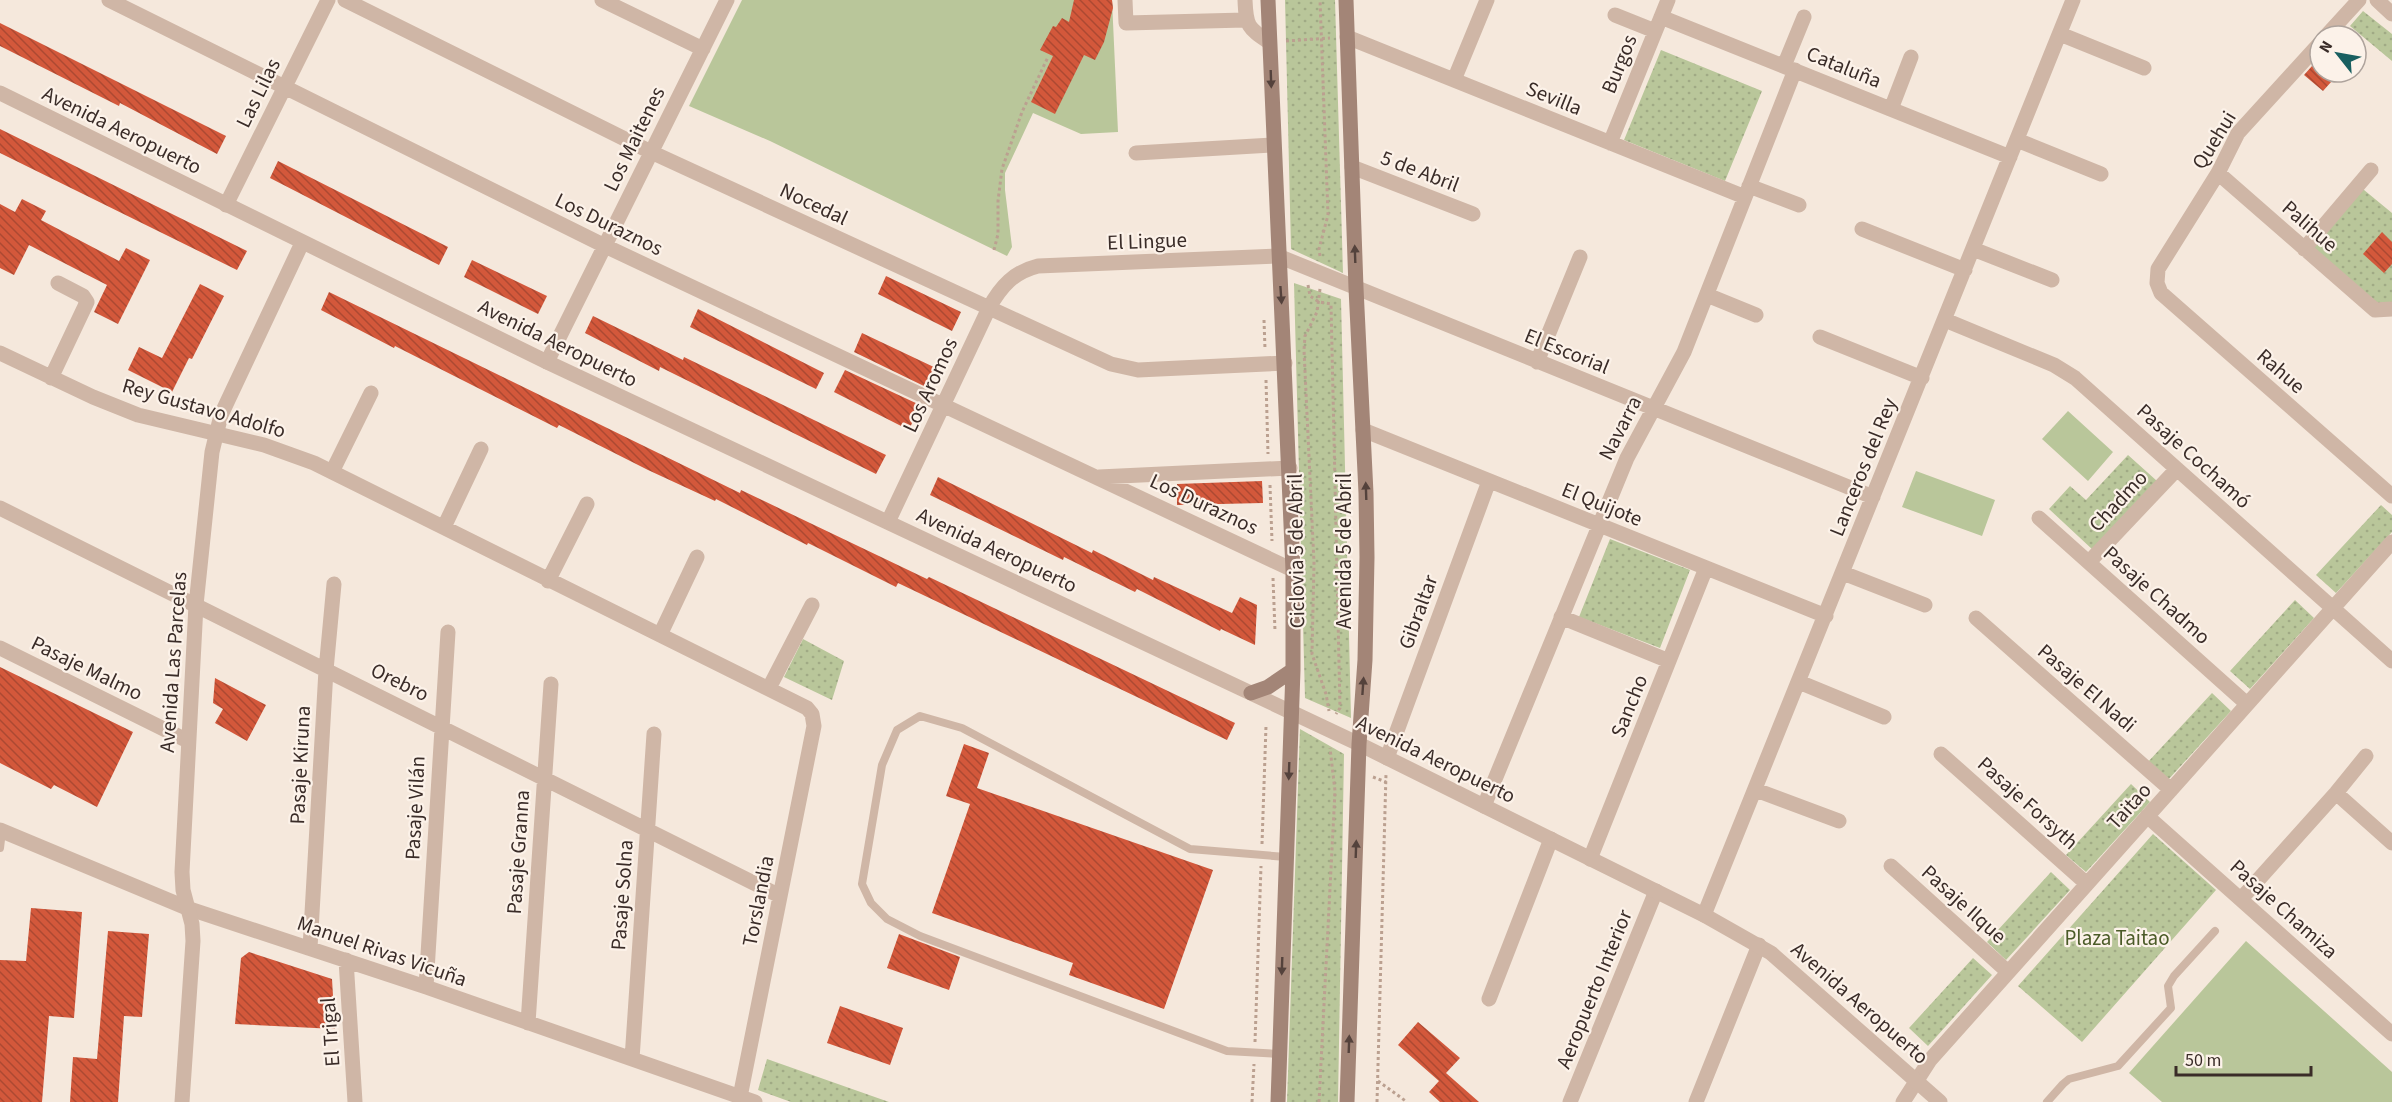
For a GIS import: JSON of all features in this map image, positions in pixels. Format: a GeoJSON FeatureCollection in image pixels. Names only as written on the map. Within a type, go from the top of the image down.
{"type":"FeatureCollection","features":[{"type":"Feature","properties":{"kind":"main road"},"geometry":{"type":"LineString","coordinates":[[1268,0],[1293,570],[1292,712],[1278,1102]]}},
{"type":"Feature","properties":{"kind":"main road","name":"Avenida 5 de Abril"},"geometry":{"type":"LineString","coordinates":[[1346,0],[1366,493],[1367,609],[1359,744],[1347,1102]]}},
{"type":"Feature","properties":{"kind":"main road"},"geometry":{"type":"LineString","coordinates":[[1251,693],[1268,687],[1293,670]]}},
{"type":"Feature","properties":{"kind":"street","name":"Los Duraznos"},"geometry":{"type":"LineString","coordinates":[[109,0],[605,246],[1293,570]]}},
{"type":"Feature","properties":{"kind":"street","name":"Las Lilas"},"geometry":{"type":"LineString","coordinates":[[226,205],[328,0]]}},
{"type":"Feature","properties":{"kind":"street","name":"Nocedal"},"geometry":{"type":"LineString","coordinates":[[345,0],[651,152],[1124,368],[1138,370],[1285,363]]}},
{"type":"Feature","properties":{"kind":"street"},"geometry":{"type":"LineString","coordinates":[[602,0],[703,49]]}},
{"type":"Feature","properties":{"kind":"street","name":"Los Maitenes"},"geometry":{"type":"LineString","coordinates":[[547,362],[727,0]]}},
{"type":"Feature","properties":{"kind":"street"},"geometry":{"type":"LineString","coordinates":[[1125,0],[1126,23],[1245,20]]}},
{"type":"Feature","properties":{"kind":"street"},"geometry":{"type":"LineString","coordinates":[[1245,0],[1245,20],[1250,28],[1269,42]]}},
{"type":"Feature","properties":{"kind":"street"},"geometry":{"type":"LineString","coordinates":[[1454,80],[1487,0]]}},
{"type":"Feature","properties":{"kind":"street","name":"Burgos"},"geometry":{"type":"LineString","coordinates":[[1610,143],[1668,0]]}},
{"type":"Feature","properties":{"kind":"street","name":"Lanceros del Rey"},"geometry":{"type":"LineString","coordinates":[[1704,915],[2073,0]]}},
{"type":"Feature","properties":{"kind":"street"},"geometry":{"type":"LineString","coordinates":[[2337,24],[2359,0]]}},
{"type":"Feature","properties":{"kind":"street"},"geometry":{"type":"LineString","coordinates":[[2377,0],[2392,14]]}},
{"type":"Feature","properties":{"kind":"street","name":"Cataluña"},"geometry":{"type":"LineString","coordinates":[[1615,15],[1658,24],[1789,68],[2010,157]]}},
{"type":"Feature","properties":{"kind":"street","name":"Navarra"},"geometry":{"type":"LineString","coordinates":[[1484,806],[1631,448],[1680,363],[1747,192],[1804,17]]}},
{"type":"Feature","properties":{"kind":"street"},"geometry":{"type":"LineString","coordinates":[[2060,34],[2144,68]]}},
{"type":"Feature","properties":{"kind":"street","name":"Sevilla"},"geometry":{"type":"LineString","coordinates":[[1347,37],[1610,143],[1747,192],[1799,205]]}},
{"type":"Feature","properties":{"kind":"street","name":"Quehui"},"geometry":{"type":"LineString","coordinates":[[2158,269],[2218,173],[2238,133],[2308,56]]}},
{"type":"Feature","properties":{"kind":"street"},"geometry":{"type":"LineString","coordinates":[[1891,109],[1911,57]]}},
{"type":"Feature","properties":{"kind":"street","name":"Avenida Aeropuerto"},"geometry":{"type":"LineString","coordinates":[[0,93],[547,362],[1359,744],[1704,915],[1759,945],[1782,963],[1940,1102]]}},
{"type":"Feature","properties":{"kind":"street"},"geometry":{"type":"LineString","coordinates":[[2017,140],[2101,174]]}},
{"type":"Feature","properties":{"kind":"street"},"geometry":{"type":"LineString","coordinates":[[1136,153],[1273,146]]}},
{"type":"Feature","properties":{"kind":"street","name":"5 de Abril"},"geometry":{"type":"LineString","coordinates":[[1352,167],[1473,214]]}},
{"type":"Feature","properties":{"kind":"street"},"geometry":{"type":"LineString","coordinates":[[2304,249],[2371,170]]}},
{"type":"Feature","properties":{"kind":"street","name":"Palihue"},"geometry":{"type":"LineString","coordinates":[[2218,173],[2375,310],[2392,309]]}},
{"type":"Feature","properties":{"kind":"street"},"geometry":{"type":"LineString","coordinates":[[1862,229],[1965,270]]}},
{"type":"Feature","properties":{"kind":"street","name":"Avenida Las Parcelas"},"geometry":{"type":"LineString","coordinates":[[182,1102],[193,941],[182,872],[188,741],[196,605],[215,433],[302,243]]}},
{"type":"Feature","properties":{"kind":"street"},"geometry":{"type":"LineString","coordinates":[[1973,249],[2052,280]]}},
{"type":"Feature","properties":{"kind":"street","name":"El Escorial"},"geometry":{"type":"LineString","coordinates":[[1278,256],[1874,497]]}},
{"type":"Feature","properties":{"kind":"street","name":"El Lingue"},"geometry":{"type":"LineString","coordinates":[[1018,273],[1038,266],[1278,256]]}},
{"type":"Feature","properties":{"kind":"street"},"geometry":{"type":"LineString","coordinates":[[1537,362],[1580,257]]}},
{"type":"Feature","properties":{"kind":"street","name":"Rahue"},"geometry":{"type":"LineString","coordinates":[[2158,269],[2157,283],[2161,292],[2392,496]]}},
{"type":"Feature","properties":{"kind":"street","name":"Los Aromos"},"geometry":{"type":"LineString","coordinates":[[888,522],[989,308],[1002,288],[1018,273]]}},
{"type":"Feature","properties":{"kind":"street"},"geometry":{"type":"LineString","coordinates":[[51,378],[87,302],[83,296],[58,283]]}},
{"type":"Feature","properties":{"kind":"street"},"geometry":{"type":"LineString","coordinates":[[1707,295],[1756,315]]}},
{"type":"Feature","properties":{"kind":"street","name":"Pasaje Cochamó"},"geometry":{"type":"LineString","coordinates":[[1945,320],[2067,372],[2392,661]]}},
{"type":"Feature","properties":{"kind":"street","name":"Lanceros del Rey"},"geometry":{"type":"LineString","coordinates":[[1820,337],[1922,378]]}},
{"type":"Feature","properties":{"kind":"street","name":"Rey Gustavo Adolfo"},"geometry":{"type":"LineString","coordinates":[[0,353],[51,378],[138,415],[264,446],[332,472],[548,581],[801,704],[812,714]]}},
{"type":"Feature","properties":{"kind":"street"},"geometry":{"type":"LineString","coordinates":[[332,472],[371,393]]}},
{"type":"Feature","properties":{"kind":"street","name":"El Quijote"},"geometry":{"type":"LineString","coordinates":[[1363,430],[1826,616]]}},
{"type":"Feature","properties":{"kind":"street"},"geometry":{"type":"LineString","coordinates":[[444,527],[481,449]]}},
{"type":"Feature","properties":{"kind":"street","name":"Los Duraznos"},"geometry":{"type":"LineString","coordinates":[[1096,477],[1290,468]]}},
{"type":"Feature","properties":{"kind":"street","name":"Chadmo"},"geometry":{"type":"LineString","coordinates":[[2089,562],[2177,469]]}},
{"type":"Feature","properties":{"kind":"street","name":"Gibraltar"},"geometry":{"type":"LineString","coordinates":[[1387,758],[1489,481]]}},
{"type":"Feature","properties":{"kind":"street"},"geometry":{"type":"LineString","coordinates":[[548,581],[587,504]]}},
{"type":"Feature","properties":{"kind":"street","name":"Orebro"},"geometry":{"type":"LineString","coordinates":[[0,508],[780,896]]}},
{"type":"Feature","properties":{"kind":"street","name":"Pasaje Chadmo"},"geometry":{"type":"LineString","coordinates":[[2039,518],[2247,704]]}},
{"type":"Feature","properties":{"kind":"street","name":"Taitao"},"geometry":{"type":"LineString","coordinates":[[1903,1102],[1930,1060],[2392,542]]}},
{"type":"Feature","properties":{"kind":"street"},"geometry":{"type":"LineString","coordinates":[[660,635],[698,557]]}},
{"type":"Feature","properties":{"kind":"street","name":"Sancho"},"geometry":{"type":"LineString","coordinates":[[1590,859],[1706,568]]}},
{"type":"Feature","properties":{"kind":"street"},"geometry":{"type":"LineString","coordinates":[[1843,573],[1925,605]]}},
{"type":"Feature","properties":{"kind":"street","name":"Pasaje Kiruna"},"geometry":{"type":"LineString","coordinates":[[310,948],[326,669],[334,584]]}},
{"type":"Feature","properties":{"kind":"street"},"geometry":{"type":"LineString","coordinates":[[769,688],[812,605]]}},
{"type":"Feature","properties":{"kind":"street"},"geometry":{"type":"LineString","coordinates":[[1561,617],[1669,661]]}},
{"type":"Feature","properties":{"kind":"street","name":"Pasaje El Nadi"},"geometry":{"type":"LineString","coordinates":[[1976,618],[2171,790]]}},
{"type":"Feature","properties":{"kind":"street","name":"Pasaje Vilán"},"geometry":{"type":"LineString","coordinates":[[426,987],[448,632]]}},
{"type":"Feature","properties":{"kind":"street","name":"Pasaje Malmo"},"geometry":{"type":"LineString","coordinates":[[0,648],[188,741]]}},
{"type":"Feature","properties":{"kind":"street"},"geometry":{"type":"LineString","coordinates":[[1799,681],[1884,717]]}},
{"type":"Feature","properties":{"kind":"street","name":"Pasaje Granna"},"geometry":{"type":"LineString","coordinates":[[528,1023],[550,684]]}},
{"type":"Feature","properties":{"kind":"street","name":"Torslandia"},"geometry":{"type":"LineString","coordinates":[[740,1097],[814,726],[812,714]]}},
{"type":"Feature","properties":{"kind":"street","name":"Pasaje Solna"},"geometry":{"type":"LineString","coordinates":[[632,1059],[654,734]]}},
{"type":"Feature","properties":{"kind":"street","name":"Pasaje Forsyth"},"geometry":{"type":"LineString","coordinates":[[1941,753],[2087,884]]}},
{"type":"Feature","properties":{"kind":"street"},"geometry":{"type":"LineString","coordinates":[[2241,899],[2336,794],[2366,756]]}},
{"type":"Feature","properties":{"kind":"street"},"geometry":{"type":"LineString","coordinates":[[1756,790],[1839,821]]}},
{"type":"Feature","properties":{"kind":"street"},"geometry":{"type":"LineString","coordinates":[[2336,794],[2392,843]]}},
{"type":"Feature","properties":{"kind":"street","name":"Pasaje Chamiza"},"geometry":{"type":"LineString","coordinates":[[2147,816],[2392,1034]]}},
{"type":"Feature","properties":{"kind":"street","name":"Manuel Rivas Vicuña"},"geometry":{"type":"LineString","coordinates":[[1,830],[187,908],[426,987],[755,1102]]}},
{"type":"Feature","properties":{"kind":"street"},"geometry":{"type":"LineString","coordinates":[[1489,999],[1551,839]]}},
{"type":"Feature","properties":{"kind":"street","name":"Pasaje Ilque"},"geometry":{"type":"LineString","coordinates":[[1891,866],[2008,972]]}},
{"type":"Feature","properties":{"kind":"street","name":"Aeropuerto Interior"},"geometry":{"type":"LineString","coordinates":[[1570,1102],[1656,891]]}},
{"type":"Feature","properties":{"kind":"street"},"geometry":{"type":"LineString","coordinates":[[1696,1102],[1759,945]]}},
{"type":"Feature","properties":{"kind":"street","name":"El Trigal"},"geometry":{"type":"LineString","coordinates":[[346,960],[356,1102]]}},
{"type":"Feature","properties":{"kind":"lane"},"geometry":{"type":"LineString","coordinates":[[1279,1054],[1227,1051],[920,936],[887,919],[871,903],[862,884],[882,765],[897,730],[920,716],[962,728],[1190,849],[1286,857]]}},
{"type":"Feature","properties":{"kind":"lane"},"geometry":{"type":"LineString","coordinates":[[0,848],[1,830]]}},
{"type":"Feature","properties":{"kind":"lane"},"geometry":{"type":"LineString","coordinates":[[2047,1102],[2069,1079],[2114,1069],[2124,1062],[2171,1008],[2168,986],[2174,976],[2216,931]]}},
{"type":"Feature","properties":{"kind":"path","name":"Ciclovia 5 de Abril"},"geometry":{"type":"LineString","coordinates":[[1319,1102],[1335,791],[1328,730],[1328,702],[1312,654],[1314,563],[1304,350],[1305,336],[1317,312],[1319,302],[1321,274],[1319,249],[1328,215],[1320,0]]}},
{"type":"Feature","properties":{"kind":"path"},"geometry":{"type":"LineString","coordinates":[[1269,42],[1347,37]]}},
{"type":"Feature","properties":{"kind":"path"},"geometry":{"type":"LineString","coordinates":[[994,250],[998,234],[998,201],[1002,169],[1022,112],[1048,57]]}},
{"type":"Feature","properties":{"kind":"path"},"geometry":{"type":"LineString","coordinates":[[1307,268],[1310,296],[1319,302],[1331,304],[1332,316],[1340,708],[1328,730]]}},
{"type":"Feature","properties":{"kind":"path"},"geometry":{"type":"LineString","coordinates":[[1264,316],[1275,637]]}},
{"type":"Feature","properties":{"kind":"path"},"geometry":{"type":"LineString","coordinates":[[1252,1102],[1266,726]]}},
{"type":"Feature","properties":{"kind":"path"},"geometry":{"type":"LineString","coordinates":[[1377,1102],[1386,782]]}},
{"type":"Feature","properties":{"kind":"path"},"geometry":{"type":"LineString","coordinates":[[1378,1081],[1407,1102]]}},
{"type":"Feature","properties":{"kind":"green space"},"geometry":{"type":"Polygon","coordinates":[[[742,0],[1112,0],[1118,132],[1081,134],[1033,113],[1005,173],[1012,247],[1007,256],[770,141],[689,106],[742,0]]]}},
{"type":"Feature","properties":{"kind":"green space"},"geometry":{"type":"Polygon","coordinates":[[[1285,0],[1335,0],[1343,273],[1291,249],[1285,0]]]}},
{"type":"Feature","properties":{"kind":"green space"},"geometry":{"type":"Polygon","coordinates":[[[2363,11],[2392,34],[2392,61],[2368,41],[2368,24],[2352,24],[2363,11]]]}},
{"type":"Feature","properties":{"kind":"green space"},"geometry":{"type":"Polygon","coordinates":[[[1661,50],[1762,91],[1725,181],[1624,140],[1661,50]]]}},
{"type":"Feature","properties":{"kind":"green space"},"geometry":{"type":"Polygon","coordinates":[[[2358,185],[2392,213],[2392,309],[2384,311],[2304,249],[2358,185]]]}},
{"type":"Feature","properties":{"kind":"green space"},"geometry":{"type":"Polygon","coordinates":[[[1294,283],[1341,299],[1351,718],[1305,698],[1294,283]]]}},
{"type":"Feature","properties":{"kind":"green space"},"geometry":{"type":"Polygon","coordinates":[[[2068,411],[2113,452],[2088,481],[2042,439],[2068,411]]]}},
{"type":"Feature","properties":{"kind":"green space"},"geometry":{"type":"Polygon","coordinates":[[[2128,455],[2157,481],[2093,550],[2049,509],[2070,486],[2086,500],[2128,455]]]}},
{"type":"Feature","properties":{"kind":"green space"},"geometry":{"type":"Polygon","coordinates":[[[1916,471],[1995,500],[1982,536],[1902,507],[1916,471]]]}},
{"type":"Feature","properties":{"kind":"green space"},"geometry":{"type":"Polygon","coordinates":[[[2381,505],[2392,515],[2392,532],[2336,593],[2316,575],[2381,505]]]}},
{"type":"Feature","properties":{"kind":"green space"},"geometry":{"type":"Polygon","coordinates":[[[1610,539],[1690,570],[1660,648],[1579,617],[1610,539]]]}},
{"type":"Feature","properties":{"kind":"green space"},"geometry":{"type":"Polygon","coordinates":[[[2295,600],[2314,618],[2250,689],[2230,671],[2295,600]]]}},
{"type":"Feature","properties":{"kind":"green space"},"geometry":{"type":"Polygon","coordinates":[[[803,639],[844,661],[832,700],[784,677],[803,639]]]}},
{"type":"Feature","properties":{"kind":"green space"},"geometry":{"type":"Polygon","coordinates":[[[2212,693],[2231,711],[2167,781],[2147,763],[2212,693]]]}},
{"type":"Feature","properties":{"kind":"green space"},"geometry":{"type":"Polygon","coordinates":[[[1300,729],[1344,754],[1338,1102],[1287,1102],[1300,729]]]}},
{"type":"Feature","properties":{"kind":"green space"},"geometry":{"type":"Polygon","coordinates":[[[2131,784],[2150,802],[2086,872],[2066,855],[2131,784]]]}},
{"type":"Feature","properties":{"kind":"green space","name":"Plaza Taitao"},"geometry":{"type":"Polygon","coordinates":[[[2153,834],[2216,890],[2082,1042],[2018,986],[2153,834]]]}},
{"type":"Feature","properties":{"kind":"green space"},"geometry":{"type":"Polygon","coordinates":[[[2051,872],[2070,890],[2006,960],[1987,942],[2051,872]]]}},
{"type":"Feature","properties":{"kind":"green space"},"geometry":{"type":"Polygon","coordinates":[[[2246,941],[2392,1072],[2392,1102],[2162,1102],[2129,1073],[2246,941]]]}},
{"type":"Feature","properties":{"kind":"green space"},"geometry":{"type":"Polygon","coordinates":[[[1973,958],[1992,975],[1928,1046],[1909,1028],[1973,958]]]}},
{"type":"Feature","properties":{"kind":"green space"},"geometry":{"type":"Polygon","coordinates":[[[767,1059],[889,1102],[791,1102],[758,1090],[767,1059]]]}},
{"type":"Feature","properties":{"kind":"building"},"geometry":{"type":"Polygon","coordinates":[[[1074,0],[1112,0],[1113,8],[1104,42],[1095,60],[1084,55],[1055,114],[1031,102],[1053,56],[1040,50],[1053,26],[1056,27],[1062,18],[1069,22],[1074,0]]]}},
{"type":"Feature","properties":{"kind":"building"},"geometry":{"type":"Polygon","coordinates":[[[0,23],[226,136],[217,154],[120,103],[119,106],[0,46],[0,23]]]}},
{"type":"Feature","properties":{"kind":"building"},"geometry":{"type":"Polygon","coordinates":[[[2315,84],[2329,84],[2323,91],[2315,84]]]}},
{"type":"Feature","properties":{"kind":"building"},"geometry":{"type":"Polygon","coordinates":[[[0,129],[247,251],[237,270],[0,153],[0,129]]]}},
{"type":"Feature","properties":{"kind":"building"},"geometry":{"type":"Polygon","coordinates":[[[278,161],[448,247],[439,265],[270,178],[278,161]]]}},
{"type":"Feature","properties":{"kind":"building"},"geometry":{"type":"Polygon","coordinates":[[[22,199],[46,211],[41,220],[119,261],[126,248],[150,260],[118,324],[94,312],[107,285],[29,245],[14,275],[0,268],[0,204],[15,212],[22,199]]]}},
{"type":"Feature","properties":{"kind":"building"},"geometry":{"type":"Polygon","coordinates":[[[2382,232],[2392,242],[2392,264],[2384,273],[2363,254],[2382,232]]]}},
{"type":"Feature","properties":{"kind":"building"},"geometry":{"type":"Polygon","coordinates":[[[472,260],[547,296],[538,314],[464,277],[472,260]]]}},
{"type":"Feature","properties":{"kind":"building"},"geometry":{"type":"Polygon","coordinates":[[[886,276],[961,312],[952,331],[878,294],[886,276]]]}},
{"type":"Feature","properties":{"kind":"building"},"geometry":{"type":"Polygon","coordinates":[[[200,284],[224,296],[192,359],[189,358],[172,392],[128,370],[139,347],[162,358],[200,284]]]}},
{"type":"Feature","properties":{"kind":"building"},"geometry":{"type":"Polygon","coordinates":[[[329,292],[740,493],[741,490],[927,579],[929,577],[1235,723],[1227,740],[898,583],[896,587],[716,499],[715,501],[648,470],[559,425],[557,428],[395,346],[394,348],[321,310],[329,292]]]}},
{"type":"Feature","properties":{"kind":"building"},"geometry":{"type":"Polygon","coordinates":[[[698,309],[824,373],[816,389],[690,327],[698,309]]]}},
{"type":"Feature","properties":{"kind":"building"},"geometry":{"type":"Polygon","coordinates":[[[593,316],[683,360],[684,357],[886,455],[876,474],[660,367],[659,371],[585,333],[593,316]]]}},
{"type":"Feature","properties":{"kind":"building"},"geometry":{"type":"Polygon","coordinates":[[[862,333],[938,369],[928,388],[854,352],[862,333]]]}},
{"type":"Feature","properties":{"kind":"building"},"geometry":{"type":"Polygon","coordinates":[[[845,370],[920,405],[909,430],[834,392],[845,370]]]}},
{"type":"Feature","properties":{"kind":"building"},"geometry":{"type":"Polygon","coordinates":[[[938,477],[1092,553],[1093,550],[1153,580],[1154,577],[1232,613],[1240,597],[1257,605],[1255,645],[1221,629],[1220,631],[1137,589],[1135,592],[1064,557],[1063,560],[930,495],[938,477]]]}},
{"type":"Feature","properties":{"kind":"building"},"geometry":{"type":"Polygon","coordinates":[[[1262,481],[1263,503],[1177,505],[1177,484],[1262,481]]]}},
{"type":"Feature","properties":{"kind":"building"},"geometry":{"type":"Polygon","coordinates":[[[0,667],[133,732],[97,807],[54,785],[51,789],[0,763],[0,667]]]}},
{"type":"Feature","properties":{"kind":"building"},"geometry":{"type":"Polygon","coordinates":[[[215,678],[266,705],[247,741],[215,723],[223,709],[213,703],[215,678]]]}},
{"type":"Feature","properties":{"kind":"building"},"geometry":{"type":"Polygon","coordinates":[[[964,744],[989,753],[977,788],[1213,870],[1164,1009],[1069,975],[1073,963],[932,913],[970,804],[946,796],[964,744]]]}},
{"type":"Feature","properties":{"kind":"building"},"geometry":{"type":"Polygon","coordinates":[[[31,908],[82,912],[74,1018],[49,1016],[42,1102],[0,1102],[0,960],[26,961],[31,908]]]}},
{"type":"Feature","properties":{"kind":"building"},"geometry":{"type":"Polygon","coordinates":[[[108,931],[149,934],[142,1017],[124,1016],[118,1102],[70,1102],[73,1057],[97,1059],[108,931]]]}},
{"type":"Feature","properties":{"kind":"building"},"geometry":{"type":"Polygon","coordinates":[[[899,934],[960,957],[949,990],[887,968],[899,934]]]}},
{"type":"Feature","properties":{"kind":"building"},"geometry":{"type":"Polygon","coordinates":[[[249,952],[332,979],[335,1029],[235,1024],[241,958],[249,952]]]}},
{"type":"Feature","properties":{"kind":"building"},"geometry":{"type":"Polygon","coordinates":[[[840,1006],[903,1028],[890,1065],[827,1043],[840,1006]]]}},
{"type":"Feature","properties":{"kind":"building"},"geometry":{"type":"Polygon","coordinates":[[[1418,1022],[1460,1058],[1446,1073],[1479,1102],[1440,1102],[1429,1092],[1439,1081],[1398,1045],[1418,1022]]]}}]}
